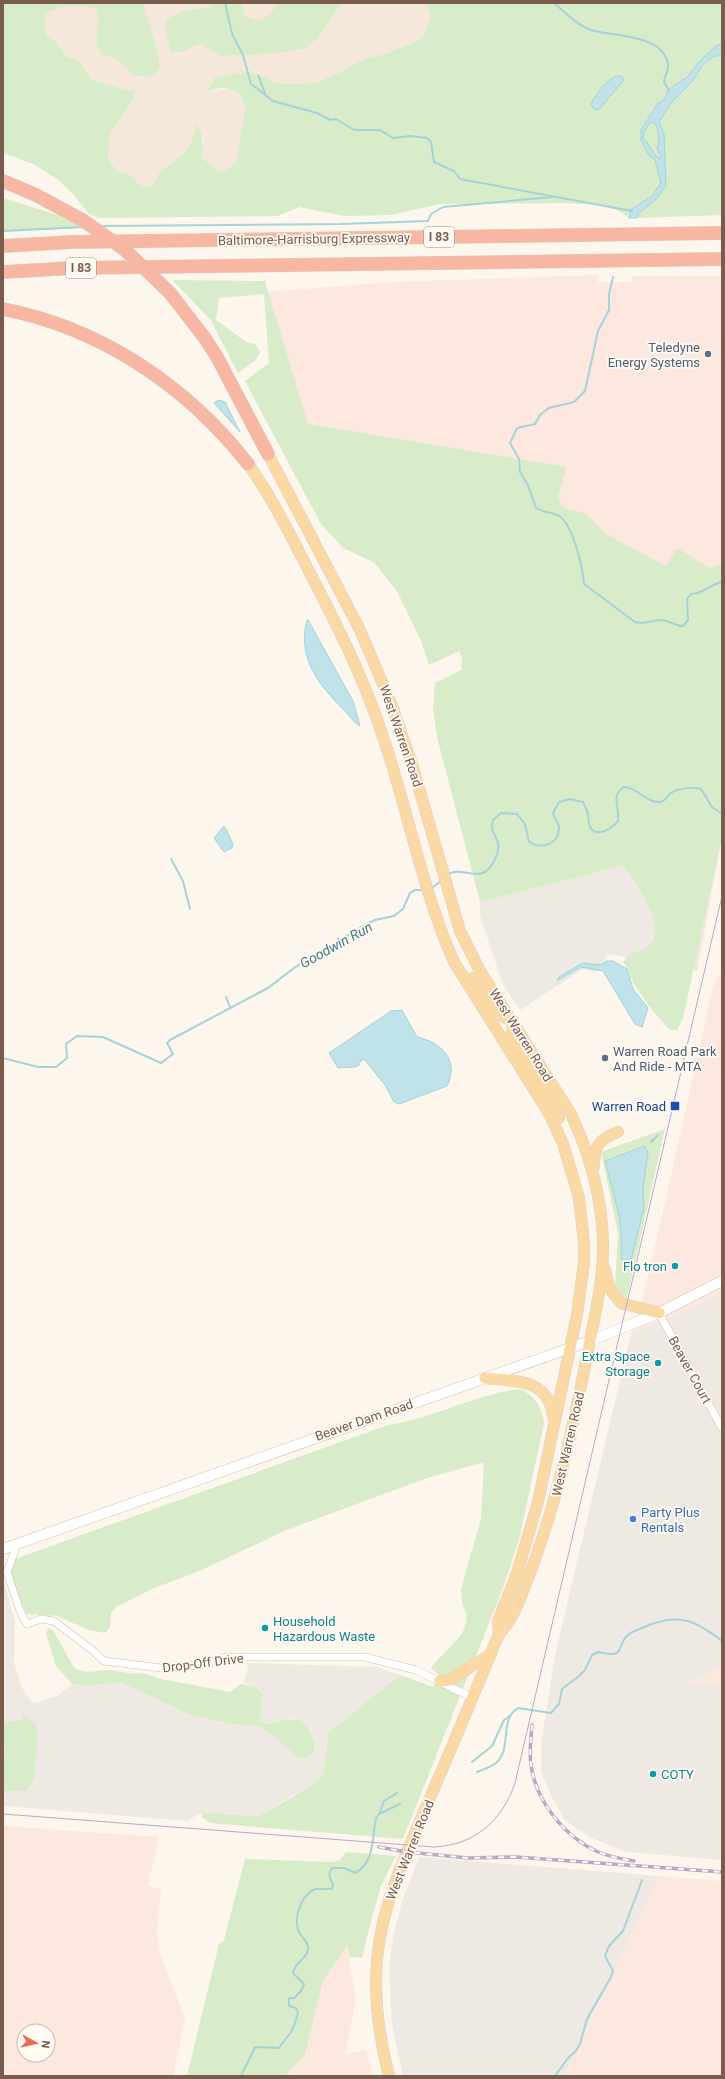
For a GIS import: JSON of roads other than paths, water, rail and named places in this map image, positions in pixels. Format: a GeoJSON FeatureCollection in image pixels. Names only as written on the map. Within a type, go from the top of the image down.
{"type":"FeatureCollection","features":[{"type":"Feature","properties":{"kind":"highway"},"geometry":{"type":"LineString","coordinates":[[3,181],[61,207],[84,221],[125,250],[170,293],[200,331],[217,357],[268,454]]}},
{"type":"Feature","properties":{"kind":"highway","name":"Baltimore-Harrisburg Expressway"},"geometry":{"type":"LineString","coordinates":[[3,246],[72,242],[722,233]]}},
{"type":"Feature","properties":{"kind":"highway","name":"Baltimore-Harrisburg Expressway"},"geometry":{"type":"LineString","coordinates":[[3,272],[88,268],[722,259]]}},
{"type":"Feature","properties":{"kind":"highway"},"geometry":{"type":"LineString","coordinates":[[3,309],[33,316],[82,334],[135,361],[195,406],[233,445],[248,464]]}},
{"type":"Feature","properties":{"kind":"main road","name":"West Warren Road"},"geometry":{"type":"LineString","coordinates":[[268,454],[346,602],[378,669],[403,736],[460,931],[470,953],[571,1114],[581,1136],[593,1173],[602,1217],[603,1262],[600,1292],[566,1459],[554,1506],[539,1550],[517,1605],[508,1625],[499,1634],[400,1870],[382,1924],[377,1960],[376,1992],[381,2043],[388,2076]]}},
{"type":"Feature","properties":{"kind":"main road","name":"West Warren Road"},"geometry":{"type":"LineString","coordinates":[[248,464],[280,514],[328,608],[360,676],[386,743],[436,917],[454,962],[550,1115],[570,1163],[582,1220],[584,1264],[581,1291],[532,1525],[517,1573],[498,1621],[499,1634]]}},
{"type":"Feature","properties":{"kind":"main road"},"geometry":{"type":"LineString","coordinates":[[436,917],[462,963],[495,1012],[502,1018],[513,1021],[512,1033],[515,1042],[558,1114],[570,1163]]}},
{"type":"Feature","properties":{"kind":"main road"},"geometry":{"type":"LineString","coordinates":[[593,1173],[595,1152],[599,1142],[618,1132]]}},
{"type":"Feature","properties":{"kind":"main road"},"geometry":{"type":"LineString","coordinates":[[603,1262],[609,1288],[618,1299],[626,1305],[659,1313]]}},
{"type":"Feature","properties":{"kind":"main road","name":"Beaver Dam Road"},"geometry":{"type":"LineString","coordinates":[[3,1549],[318,1436],[590,1341],[659,1313],[722,1281]]}},
{"type":"Feature","properties":{"kind":"main road"},"geometry":{"type":"LineString","coordinates":[[485,1378],[522,1382],[538,1389],[552,1405],[554,1425]]}},
{"type":"Feature","properties":{"kind":"main road"},"geometry":{"type":"LineString","coordinates":[[440,1681],[450,1680],[491,1654]]}},
{"type":"Feature","properties":{"kind":"street","name":"Beaver Court"},"geometry":{"type":"LineString","coordinates":[[659,1313],[722,1428]]}},
{"type":"Feature","properties":{"kind":"street","name":"Drop-Off Drive"},"geometry":{"type":"LineString","coordinates":[[17,1545],[8,1565],[7,1572],[9,1581],[27,1624],[41,1619],[54,1621],[104,1661],[169,1669],[215,1662],[226,1657],[366,1657],[400,1665],[440,1681],[473,1698]]}},
{"type":"Feature","properties":{"kind":"water"},"geometry":{"type":"Polygon","coordinates":[[[722,44],[722,55],[713,57],[704,64],[692,82],[672,102],[660,120],[660,125],[664,133],[666,186],[656,199],[639,213],[637,218],[629,218],[630,210],[651,197],[661,183],[655,160],[648,154],[641,140],[641,130],[658,103],[665,99],[668,90],[687,77],[698,63],[716,46],[722,44]],[[650,122],[644,132],[643,137],[656,156],[660,159],[661,156],[657,149],[659,141],[657,125],[650,122]]]}},
{"type":"Feature","properties":{"kind":"water"},"geometry":{"type":"Polygon","coordinates":[[[616,76],[621,76],[624,80],[598,110],[594,109],[591,104],[598,91],[604,84],[616,76]]]}},
{"type":"Feature","properties":{"kind":"water"},"geometry":{"type":"Polygon","coordinates":[[[219,400],[225,402],[240,432],[214,403],[219,400]]]}},
{"type":"Feature","properties":{"kind":"water"},"geometry":{"type":"Polygon","coordinates":[[[307,620],[353,701],[360,726],[353,721],[325,690],[312,669],[307,658],[305,646],[307,620]]]}},
{"type":"Feature","properties":{"kind":"water"},"geometry":{"type":"Polygon","coordinates":[[[223,827],[225,827],[233,844],[232,848],[224,852],[214,838],[223,827]]]}},
{"type":"Feature","properties":{"kind":"water"},"geometry":{"type":"Polygon","coordinates":[[[606,961],[613,961],[627,969],[633,989],[648,1008],[642,1027],[635,1024],[603,971],[581,967],[557,981],[559,977],[582,963],[601,965],[606,961]]]}},
{"type":"Feature","properties":{"kind":"water"},"geometry":{"type":"Polygon","coordinates":[[[402,1010],[417,1037],[426,1039],[440,1048],[450,1060],[451,1068],[447,1086],[399,1104],[394,1102],[385,1085],[365,1060],[361,1060],[359,1065],[355,1067],[338,1068],[329,1053],[391,1011],[402,1010]]]}},
{"type":"Feature","properties":{"kind":"water"},"geometry":{"type":"Polygon","coordinates":[[[645,1146],[648,1153],[643,1189],[644,1208],[631,1260],[624,1261],[621,1259],[621,1232],[619,1215],[605,1161],[645,1146]]]}},
{"type":"Feature","properties":{"kind":"waterway"},"geometry":{"type":"LineString","coordinates":[[225,3],[232,34],[243,55],[251,84],[273,101],[317,113],[330,120],[336,119],[354,130],[380,130],[393,138],[410,136],[427,138],[431,142],[434,162],[454,171],[460,179],[632,211]]}},
{"type":"Feature","properties":{"kind":"waterway"},"geometry":{"type":"LineString","coordinates":[[554,3],[576,22],[586,28],[636,38],[657,47],[664,55],[668,65],[664,82],[669,91]]}},
{"type":"Feature","properties":{"kind":"waterway"},"geometry":{"type":"LineString","coordinates":[[258,75],[266,96]]}},
{"type":"Feature","properties":{"kind":"waterway"},"geometry":{"type":"LineString","coordinates":[[100,226],[341,224],[428,221],[431,214],[443,207],[553,197]]}},
{"type":"Feature","properties":{"kind":"waterway"},"geometry":{"type":"LineString","coordinates":[[3,231],[84,227]]}},
{"type":"Feature","properties":{"kind":"waterway"},"geometry":{"type":"LineString","coordinates":[[613,277],[609,294],[609,310],[598,331],[585,391],[574,402],[549,408],[540,415],[535,424],[517,428],[510,443],[519,459],[520,472],[528,485],[536,508],[559,516],[569,528],[582,568],[584,584],[635,622],[642,623],[661,620],[683,626],[688,620],[687,599],[691,594],[698,593],[722,581]]}},
{"type":"Feature","properties":{"kind":"waterway","name":"Goodwin Run"},"geometry":{"type":"LineString","coordinates":[[447,875],[456,872],[479,874],[483,873],[489,868],[498,851],[497,839],[492,831],[493,820],[501,813],[517,814],[525,824],[529,842],[539,845],[549,844],[557,838],[559,827],[553,813],[559,802],[569,799],[583,802],[587,810],[589,825],[596,832],[604,831],[612,827],[618,821],[616,802],[617,794],[624,787],[633,789],[649,800],[659,802],[665,800],[669,794],[674,791],[698,788],[701,789],[712,807],[722,814]]}},
{"type":"Feature","properties":{"kind":"waterway"},"geometry":{"type":"LineString","coordinates":[[171,859],[183,881],[190,909]]}},
{"type":"Feature","properties":{"kind":"waterway","name":"Goodwin Run"},"geometry":{"type":"LineString","coordinates":[[432,888],[441,881]]}},
{"type":"Feature","properties":{"kind":"waterway","name":"Goodwin Run"},"geometry":{"type":"LineString","coordinates":[[3,1058],[38,1067],[56,1067],[67,1058],[66,1044],[77,1036],[103,1037],[161,1063],[173,1054],[167,1043],[170,1040],[268,988],[294,968],[363,926],[375,920],[394,916],[403,909],[410,893],[415,890],[424,890]]}},
{"type":"Feature","properties":{"kind":"waterway"},"geometry":{"type":"LineString","coordinates":[[226,997],[230,1007]]}},
{"type":"Feature","properties":{"kind":"waterway"},"geometry":{"type":"LineString","coordinates":[[651,1142],[658,1135]]}},
{"type":"Feature","properties":{"kind":"waterway"},"geometry":{"type":"LineString","coordinates":[[477,1772],[493,1765],[501,1756],[504,1749],[507,1726],[512,1713],[518,1708],[551,1713],[559,1704],[562,1689],[585,1670],[592,1655],[598,1652],[608,1654],[617,1653],[629,1634],[660,1621],[679,1620],[696,1624],[722,1641]]}},
{"type":"Feature","properties":{"kind":"waterway"},"geometry":{"type":"LineString","coordinates":[[472,1762],[492,1746],[504,1720],[510,1716]]}},
{"type":"Feature","properties":{"kind":"waterway"},"geometry":{"type":"LineString","coordinates":[[380,1812],[384,1801],[397,1793]]}},
{"type":"Feature","properties":{"kind":"waterway"},"geometry":{"type":"LineString","coordinates":[[241,2076],[255,2047],[279,2048],[291,2032],[294,2025],[298,2013],[296,2008],[289,2006],[289,1998],[294,1998],[301,1991],[304,1984],[293,1973],[294,1969],[308,1950],[307,1944],[299,1932],[297,1924],[300,1906],[306,1896],[315,1889],[332,1889],[333,1885],[329,1875],[332,1868],[344,1868],[355,1873],[361,1869],[366,1863],[372,1849],[376,1818],[379,1814],[400,1804]]}},
{"type":"Feature","properties":{"kind":"waterway"},"geometry":{"type":"LineString","coordinates":[[555,2076],[580,2044],[587,2019],[611,1977],[613,1971],[605,1956],[609,1946],[623,1931],[642,1880]]}},
{"type":"Feature","properties":{"kind":"tram line"},"geometry":{"type":"LineString","coordinates":[[3,1814],[434,1847],[462,1842],[474,1836],[485,1828],[503,1809],[515,1783],[722,896]]}},
{"type":"Feature","properties":{"kind":"railway"},"geometry":{"type":"LineString","coordinates":[[532,1725],[530,1755],[534,1779],[539,1792],[554,1817],[574,1837],[598,1852],[620,1859],[634,1861]]}},
{"type":"Feature","properties":{"kind":"railway"},"geometry":{"type":"LineString","coordinates":[[379,1847],[407,1852],[468,1858],[516,1857],[722,1872]]}},
{"type":"Feature","properties":{"kind":"place","name":"Teledyne Energy Systems"},"geometry":{"type":"Point","coordinates":[708,354]}},
{"type":"Feature","properties":{"kind":"place","name":"Warren Road Park And Ride - MTA"},"geometry":{"type":"Point","coordinates":[605,1058]}},
{"type":"Feature","properties":{"kind":"place","name":"Warren Road"},"geometry":{"type":"Point","coordinates":[675,1106]}},
{"type":"Feature","properties":{"kind":"place","name":"Flo tron"},"geometry":{"type":"Point","coordinates":[675,1266]}},
{"type":"Feature","properties":{"kind":"place","name":"Extra Space Storage"},"geometry":{"type":"Point","coordinates":[658,1363]}},
{"type":"Feature","properties":{"kind":"place","name":"Party Plus Rentals"},"geometry":{"type":"Point","coordinates":[633,1519]}},
{"type":"Feature","properties":{"kind":"place","name":"Household Hazardous Waste"},"geometry":{"type":"Point","coordinates":[265,1628]}},
{"type":"Feature","properties":{"kind":"place","name":"COTY"},"geometry":{"type":"Point","coordinates":[653,1774]}}]}
